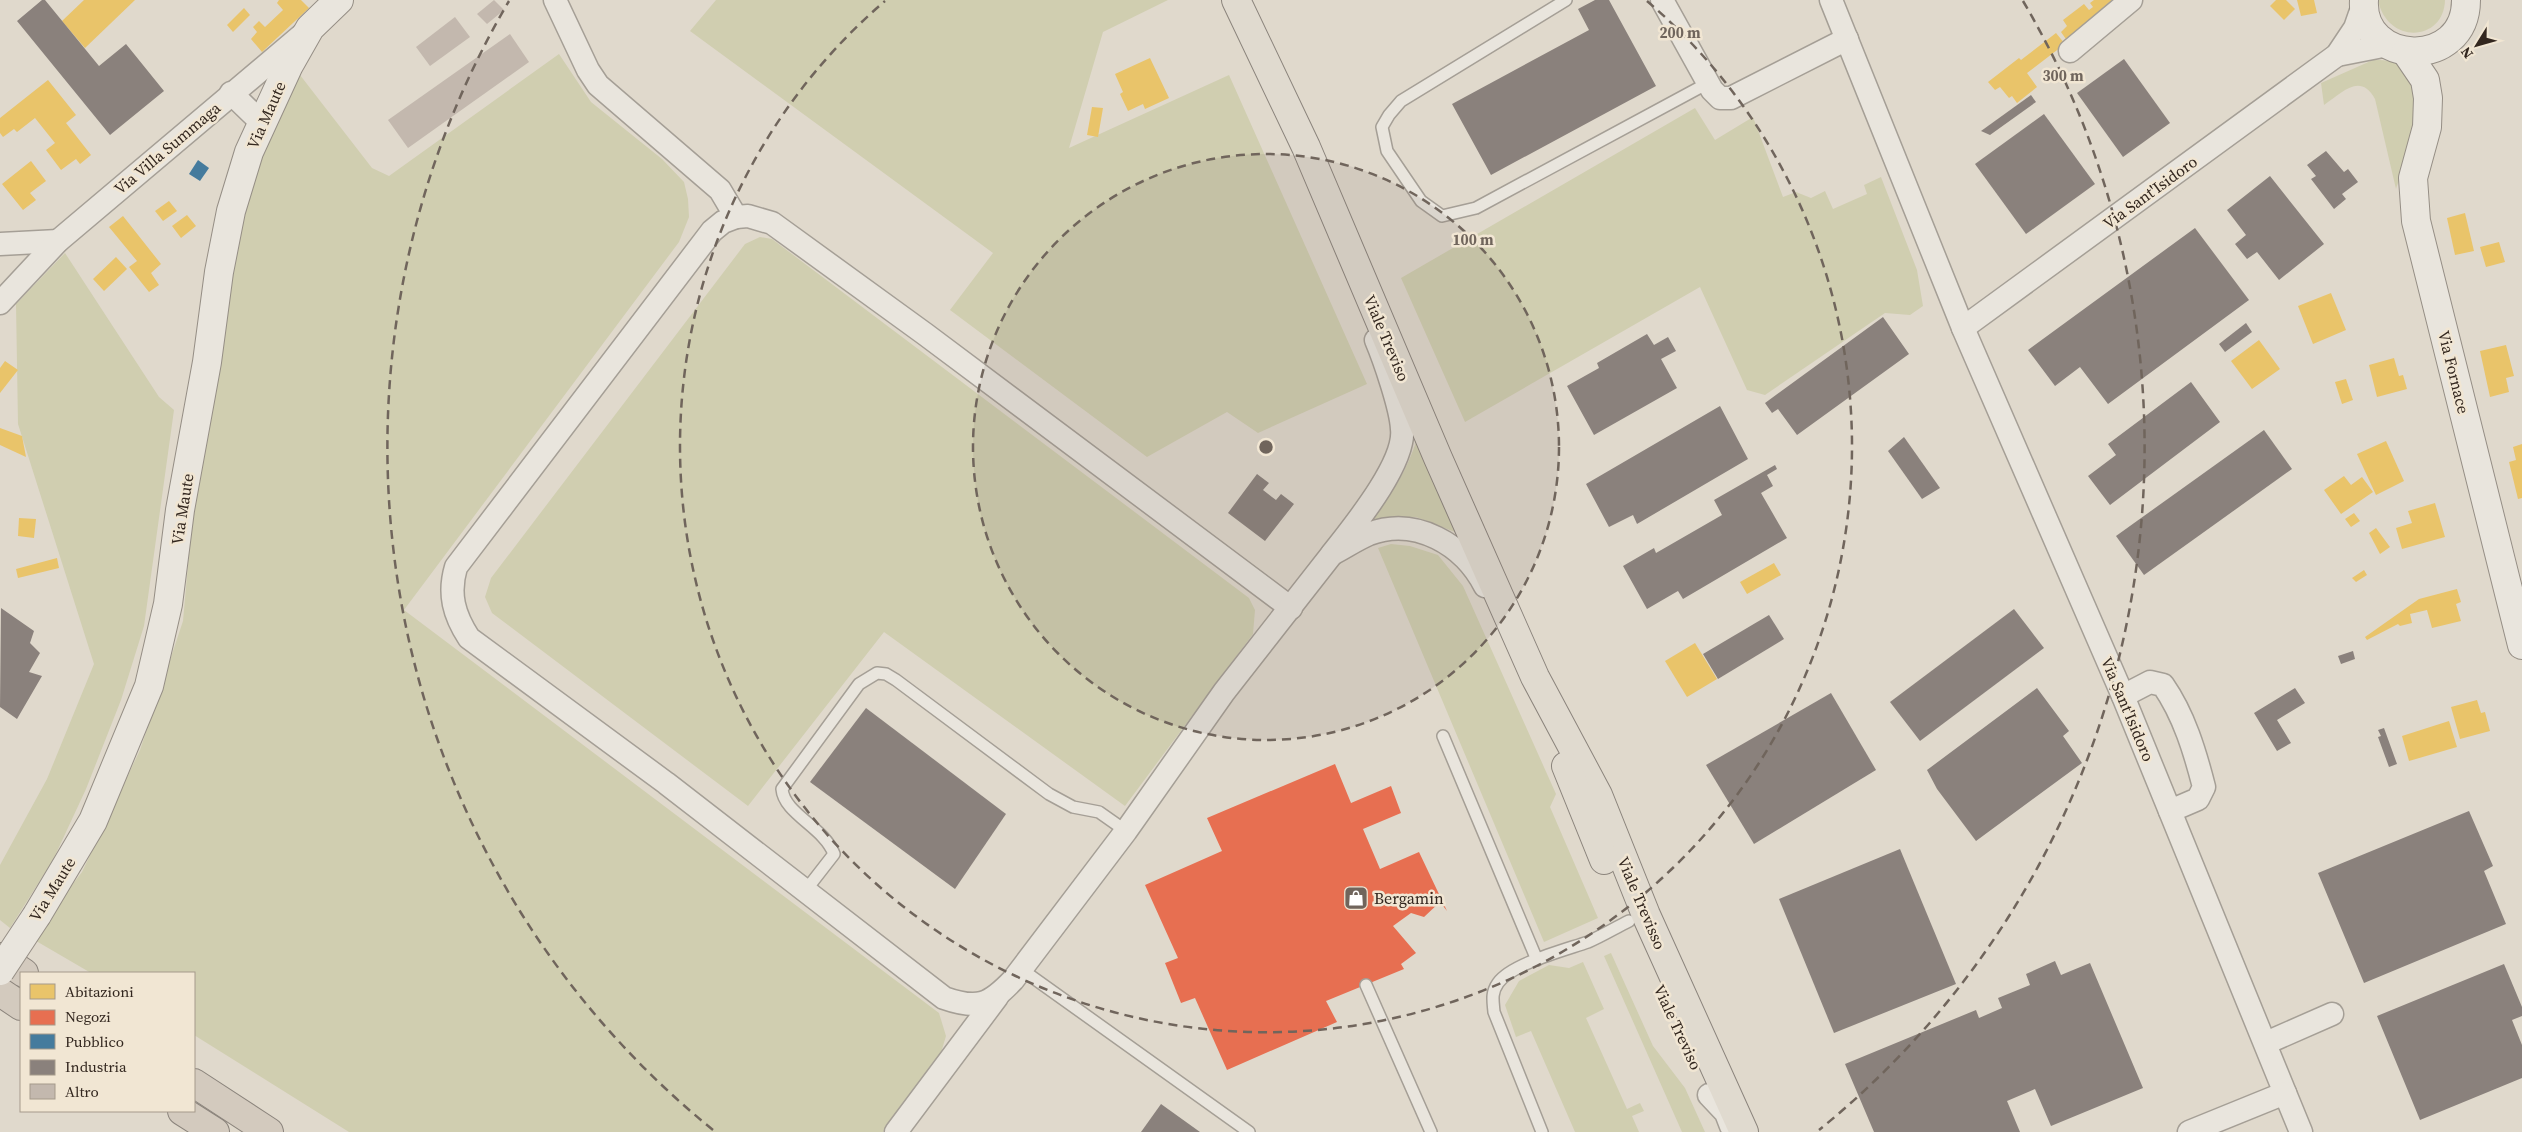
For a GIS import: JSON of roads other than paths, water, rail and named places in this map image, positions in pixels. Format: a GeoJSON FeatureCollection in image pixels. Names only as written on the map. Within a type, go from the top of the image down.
{"type":"FeatureCollection","features":[{"type":"Feature","properties":{"kind":"highway"},"geometry":{"type":"LineString","coordinates":[[0,957],[22,972]]}},
{"type":"Feature","properties":{"kind":"highway"},"geometry":{"type":"LineString","coordinates":[[0,992],[20,1005]]}},
{"type":"Feature","properties":{"kind":"highway"},"geometry":{"type":"LineString","coordinates":[[195,1084],[269,1132]]}},
{"type":"Feature","properties":{"kind":"highway"},"geometry":{"type":"LineString","coordinates":[[184,1112],[215,1132]]}},
{"type":"Feature","properties":{"kind":"main road","name":"Viale Treviso"},"geometry":{"type":"LineString","coordinates":[[1236,0],[1306,147],[1438,458],[1535,677],[1572,782],[1629,921],[1726,1132]]}},
{"type":"Feature","properties":{"kind":"main road","name":"Viale Trevisso"},"geometry":{"type":"LineString","coordinates":[[1535,677],[1598,795],[1646,915],[1744,1132]]}},
{"type":"Feature","properties":{"kind":"street","name":"Via Villa Summaga"},"geometry":{"type":"LineString","coordinates":[[0,303],[58,241],[310,28],[339,0]]}},
{"type":"Feature","properties":{"kind":"street"},"geometry":{"type":"LineString","coordinates":[[555,0],[580,54],[598,85],[720,190],[736,217]]}},
{"type":"Feature","properties":{"kind":"street"},"geometry":{"type":"LineString","coordinates":[[1662,0],[1708,83],[1720,98],[1731,98],[1847,39]]}},
{"type":"Feature","properties":{"kind":"street","name":"Via Sant'Isidoro"},"geometry":{"type":"LineString","coordinates":[[1832,0],[1962,328],[2124,696],[2301,1132]]}},
{"type":"Feature","properties":{"kind":"street"},"geometry":{"type":"LineString","coordinates":[[2070,51],[2131,0]]}},
{"type":"Feature","properties":{"kind":"street"},"geometry":{"type":"LineString","coordinates":[[2397,48],[2428,50],[2448,41],[2458,30],[2464,17],[2466,0]]}},
{"type":"Feature","properties":{"kind":"street","name":"Via Sant'Isidoro"},"geometry":{"type":"LineString","coordinates":[[1962,328],[2337,56],[2355,28],[2364,2]]}},
{"type":"Feature","properties":{"kind":"street","name":"Via Fornace"},"geometry":{"type":"LineString","coordinates":[[2364,2],[2367,20],[2376,34],[2397,48],[2425,80],[2428,98],[2426,127],[2413,178],[2416,221],[2522,645]]}},
{"type":"Feature","properties":{"kind":"street","name":"Via Maute"},"geometry":{"type":"LineString","coordinates":[[0,971],[37,915],[93,821],[149,686],[168,604],[180,510],[231,211],[249,152],[289,65],[310,28]]}},
{"type":"Feature","properties":{"kind":"street","name":"Via Fornace"},"geometry":{"type":"LineString","coordinates":[[2428,98],[2438,76],[2448,41]]}},
{"type":"Feature","properties":{"kind":"street","name":"Via Sant'Isidoro"},"geometry":{"type":"LineString","coordinates":[[2337,56],[2397,48]]}},
{"type":"Feature","properties":{"kind":"street"},"geometry":{"type":"LineString","coordinates":[[231,94],[262,123]]}},
{"type":"Feature","properties":{"kind":"street"},"geometry":{"type":"LineString","coordinates":[[896,1132],[997,997],[1021,969],[1126,831],[1224,692],[1332,554],[1380,488],[1401,446],[1402,429],[1378,346],[1338,253],[1306,147]]}},
{"type":"Feature","properties":{"kind":"street"},"geometry":{"type":"LineString","coordinates":[[997,997],[980,1004],[965,1005],[944,998],[666,783],[469,638],[455,614],[452,582],[456,567],[712,231],[723,222],[736,217],[748,216],[772,223],[933,340],[1291,608]]}},
{"type":"Feature","properties":{"kind":"street"},"geometry":{"type":"LineString","coordinates":[[0,244],[58,241]]}},
{"type":"Feature","properties":{"kind":"street"},"geometry":{"type":"LineString","coordinates":[[1332,554],[1370,534],[1390,530],[1435,535],[1456,548],[1474,568],[1514,648],[1535,677]]}},
{"type":"Feature","properties":{"kind":"street"},"geometry":{"type":"LineString","coordinates":[[2124,696],[2150,682],[2163,685],[2174,702],[2197,759],[2204,787],[2198,799],[2170,811]]}},
{"type":"Feature","properties":{"kind":"street"},"geometry":{"type":"LineString","coordinates":[[2266,1043],[2332,1014]]}},
{"type":"Feature","properties":{"kind":"street"},"geometry":{"type":"LineString","coordinates":[[2189,1132],[2285,1093]]}},
{"type":"Feature","properties":{"kind":"street"},"geometry":{"type":"LineString","coordinates":[[1709,1095],[1726,1113],[1734,1132]]}},
{"type":"Feature","properties":{"kind":"lane"},"geometry":{"type":"LineString","coordinates":[[1566,0],[1401,101],[1388,115],[1382,127],[1387,151],[1421,201],[1442,216],[1476,208],[1708,83]]}},
{"type":"Feature","properties":{"kind":"lane"},"geometry":{"type":"LineString","coordinates":[[806,890],[834,854],[830,842],[791,809],[783,796],[782,789],[858,684],[878,673],[886,674],[896,680],[1049,794],[1073,807],[1099,812],[1126,831]]}},
{"type":"Feature","properties":{"kind":"lane"},"geometry":{"type":"LineString","coordinates":[[1443,736],[1537,960]]}},
{"type":"Feature","properties":{"kind":"lane"},"geometry":{"type":"LineString","coordinates":[[1542,1132],[1494,1012],[1492,993],[1507,974],[1537,960],[1590,941],[1629,921],[1636,912],[1632,894],[1601,826],[1597,811],[1598,795]]}},
{"type":"Feature","properties":{"kind":"lane"},"geometry":{"type":"LineString","coordinates":[[1629,921],[1638,922],[1642,925],[1676,997],[1687,1005]]}},
{"type":"Feature","properties":{"kind":"lane"},"geometry":{"type":"LineString","coordinates":[[1021,969],[1249,1132]]}},
{"type":"Feature","properties":{"kind":"lane"},"geometry":{"type":"LineString","coordinates":[[1366,985],[1431,1132]]}},
{"type":"Feature","properties":{"kind":"place","name":"Bergamin"},"geometry":{"type":"Point","coordinates":[1356,898]}}]}
